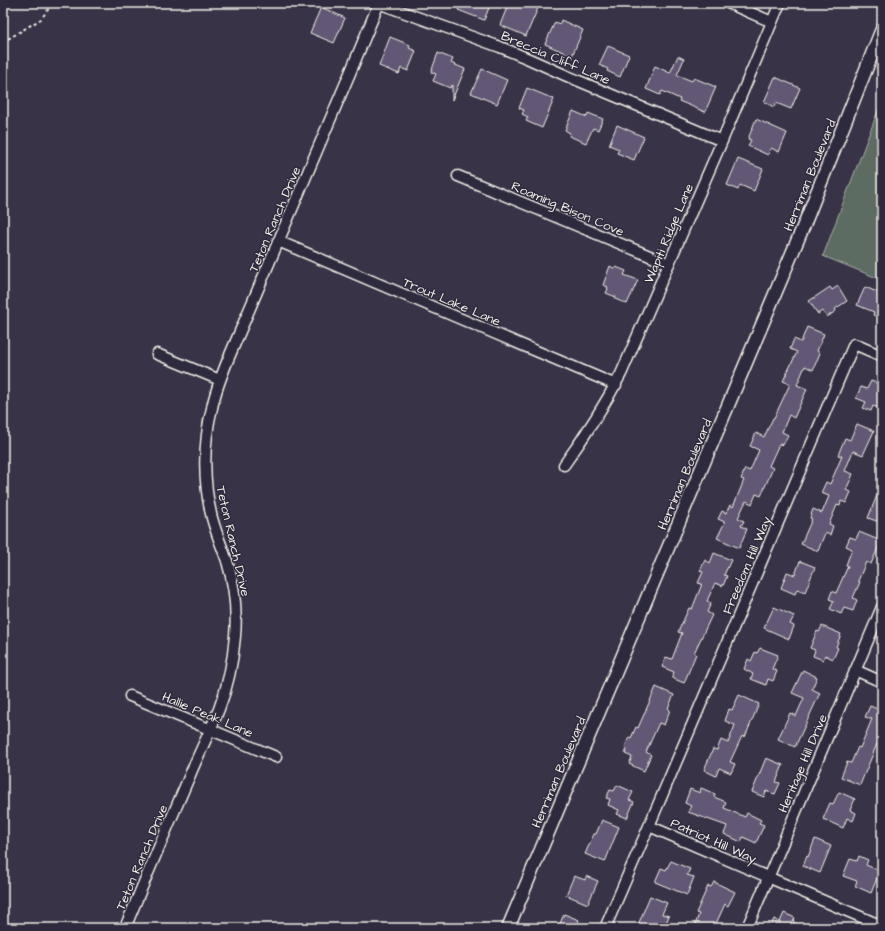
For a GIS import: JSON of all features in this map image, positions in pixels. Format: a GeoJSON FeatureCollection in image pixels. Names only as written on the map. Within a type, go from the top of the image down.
{"type":"FeatureCollection","features":[{"type":"Feature","properties":{"kind":"street","name":"Breccia Cliff Lane"},"geometry":{"type":"LineString","coordinates":[[378,3],[515,53],[722,141]]}},
{"type":"Feature","properties":{"kind":"street","name":"Teton Ranch Drive"},"geometry":{"type":"LineString","coordinates":[[125,928],[219,709],[229,678],[236,635],[236,612],[227,563],[212,518],[208,492],[206,446],[208,423],[212,408],[227,362],[353,66],[378,3]]}},
{"type":"Feature","properties":{"kind":"street"},"geometry":{"type":"LineString","coordinates":[[728,3],[772,22]]}},
{"type":"Feature","properties":{"kind":"street","name":"Wapiti Ridge Lane"},"geometry":{"type":"LineString","coordinates":[[564,465],[608,400],[616,385],[780,3]]}},
{"type":"Feature","properties":{"kind":"street","name":"Herriman Boulevard"},"geometry":{"type":"LineString","coordinates":[[508,928],[804,225],[882,29]]}},
{"type":"Feature","properties":{"kind":"street","name":"Roaming Bison Cove"},"geometry":{"type":"LineString","coordinates":[[458,176],[669,264]]}},
{"type":"Feature","properties":{"kind":"street","name":"Trout Lake Lane"},"geometry":{"type":"LineString","coordinates":[[278,241],[616,385]]}},
{"type":"Feature","properties":{"kind":"street","name":"Freedom Hill Way"},"geometry":{"type":"LineString","coordinates":[[649,826],[854,344],[882,356]]}},
{"type":"Feature","properties":{"kind":"street"},"geometry":{"type":"LineString","coordinates":[[157,354],[220,380]]}},
{"type":"Feature","properties":{"kind":"street","name":"Heritage Hill Drive"},"geometry":{"type":"LineString","coordinates":[[747,928],[882,607]]}},
{"type":"Feature","properties":{"kind":"street"},"geometry":{"type":"LineString","coordinates":[[855,670],[882,682]]}},
{"type":"Feature","properties":{"kind":"street","name":"Hallie Peak Lane"},"geometry":{"type":"LineString","coordinates":[[130,696],[276,757]]}},
{"type":"Feature","properties":{"kind":"street"},"geometry":{"type":"LineString","coordinates":[[605,928],[649,826]]}},
{"type":"Feature","properties":{"kind":"street","name":"Patriot Hill Way"},"geometry":{"type":"LineString","coordinates":[[649,826],[882,926]]}},
{"type":"Feature","properties":{"kind":"path"},"geometry":{"type":"LineString","coordinates":[[3,42],[41,19],[52,3]]}},
{"type":"Feature","properties":{"kind":"green space"},"geometry":{"type":"Polygon","coordinates":[[[882,100],[882,280],[823,256],[882,100]]]}},
{"type":"Feature","properties":{"kind":"building"},"geometry":{"type":"Polygon","coordinates":[[[461,3],[491,3],[484,20],[458,10],[461,3]]]}},
{"type":"Feature","properties":{"kind":"building"},"geometry":{"type":"Polygon","coordinates":[[[515,3],[522,6],[523,3],[526,3],[538,8],[526,36],[500,25],[508,5],[513,7],[515,3]]]}},
{"type":"Feature","properties":{"kind":"building"},"geometry":{"type":"Polygon","coordinates":[[[321,7],[345,18],[334,43],[310,33],[321,7]]]}},
{"type":"Feature","properties":{"kind":"building"},"geometry":{"type":"Polygon","coordinates":[[[561,20],[583,30],[572,56],[545,44],[555,22],[560,24],[561,20]]]}},
{"type":"Feature","properties":{"kind":"building"},"geometry":{"type":"Polygon","coordinates":[[[390,37],[410,45],[409,48],[416,51],[408,71],[401,68],[399,74],[379,66],[390,37]]]}},
{"type":"Feature","properties":{"kind":"building"},"geometry":{"type":"Polygon","coordinates":[[[608,46],[629,55],[620,77],[607,71],[608,69],[599,65],[608,46]]]}},
{"type":"Feature","properties":{"kind":"building"},"geometry":{"type":"Polygon","coordinates":[[[438,53],[453,59],[451,63],[465,69],[452,100],[452,85],[450,88],[433,81],[436,74],[431,72],[438,53]]]}},
{"type":"Feature","properties":{"kind":"building"},"geometry":{"type":"Polygon","coordinates":[[[678,56],[684,59],[677,75],[692,81],[694,78],[716,87],[705,112],[679,101],[680,99],[662,91],[660,95],[646,89],[655,66],[670,73],[678,56]]]}},
{"type":"Feature","properties":{"kind":"building"},"geometry":{"type":"Polygon","coordinates":[[[482,69],[507,80],[497,104],[471,93],[482,69]]]}},
{"type":"Feature","properties":{"kind":"building"},"geometry":{"type":"Polygon","coordinates":[[[775,77],[800,88],[791,109],[776,103],[774,107],[764,102],[775,77]]]}},
{"type":"Feature","properties":{"kind":"building"},"geometry":{"type":"Polygon","coordinates":[[[527,88],[554,99],[542,128],[526,121],[528,117],[522,114],[524,110],[519,108],[527,88]]]}},
{"type":"Feature","properties":{"kind":"building"},"geometry":{"type":"Polygon","coordinates":[[[573,111],[587,117],[588,113],[603,119],[598,130],[593,128],[586,143],[569,136],[570,133],[565,130],[573,111]]]}},
{"type":"Feature","properties":{"kind":"building"},"geometry":{"type":"Polygon","coordinates":[[[756,119],[787,133],[779,152],[771,148],[768,155],[748,146],[751,140],[748,139],[756,119]]]}},
{"type":"Feature","properties":{"kind":"building"},"geometry":{"type":"Polygon","coordinates":[[[617,125],[644,137],[634,160],[617,153],[619,149],[609,145],[617,125]]]}},
{"type":"Feature","properties":{"kind":"building"},"geometry":{"type":"Polygon","coordinates":[[[738,159],[763,169],[754,191],[740,185],[738,190],[727,185],[738,159]]]}},
{"type":"Feature","properties":{"kind":"building"},"geometry":{"type":"Polygon","coordinates":[[[610,266],[615,269],[616,267],[626,271],[624,275],[638,280],[627,304],[606,293],[608,287],[603,285],[610,266]]]}},
{"type":"Feature","properties":{"kind":"building"},"geometry":{"type":"Polygon","coordinates":[[[838,286],[847,301],[835,309],[836,311],[827,317],[822,311],[818,314],[809,301],[830,287],[832,290],[838,286]]]}},
{"type":"Feature","properties":{"kind":"building"},"geometry":{"type":"Polygon","coordinates":[[[865,287],[882,294],[882,319],[873,315],[874,312],[857,305],[865,287]]]}},
{"type":"Feature","properties":{"kind":"building"},"geometry":{"type":"Polygon","coordinates":[[[807,327],[824,334],[817,351],[820,353],[813,370],[805,366],[797,385],[807,389],[794,418],[789,415],[782,432],[788,435],[783,445],[779,444],[769,466],[773,468],[761,496],[756,494],[752,504],[746,501],[738,518],[744,521],[741,526],[747,529],[739,548],[717,538],[725,522],[718,519],[722,511],[726,513],[730,505],[733,507],[744,480],[741,479],[745,469],[750,471],[759,450],[750,446],[756,433],[764,437],[774,418],[790,384],[783,381],[797,352],[790,349],[794,339],[801,342],[807,327]]]}},
{"type":"Feature","properties":{"kind":"building"},"geometry":{"type":"Polygon","coordinates":[[[871,381],[882,385],[882,409],[873,406],[871,411],[863,408],[866,402],[856,398],[861,387],[867,389],[871,381]]]}},
{"type":"Feature","properties":{"kind":"building"},"geometry":{"type":"Polygon","coordinates":[[[857,424],[874,431],[863,455],[853,451],[845,471],[853,474],[846,490],[851,492],[846,503],[841,501],[840,506],[837,505],[829,524],[833,526],[830,535],[825,533],[818,551],[801,544],[812,519],[810,518],[813,509],[822,513],[829,496],[821,493],[826,482],[830,484],[842,456],[838,455],[845,438],[850,440],[857,424]]]}},
{"type":"Feature","properties":{"kind":"building"},"geometry":{"type":"Polygon","coordinates":[[[882,483],[882,523],[868,518],[882,483]]]}},
{"type":"Feature","properties":{"kind":"building"},"geometry":{"type":"Polygon","coordinates":[[[859,532],[881,541],[871,564],[866,562],[858,581],[860,582],[853,598],[857,600],[853,611],[844,608],[841,614],[830,609],[834,601],[829,599],[832,591],[836,593],[848,566],[846,565],[852,549],[846,546],[850,537],[856,539],[859,532]]]}},
{"type":"Feature","properties":{"kind":"building"},"geometry":{"type":"Polygon","coordinates":[[[714,553],[731,560],[724,575],[727,576],[723,586],[715,583],[707,601],[711,603],[707,612],[712,615],[694,653],[696,654],[684,683],[672,678],[674,672],[662,667],[666,657],[672,659],[682,633],[678,632],[689,608],[692,609],[702,584],[698,583],[703,572],[700,571],[705,560],[710,563],[714,553]]]}},
{"type":"Feature","properties":{"kind":"building"},"geometry":{"type":"Polygon","coordinates":[[[800,561],[815,567],[805,592],[797,589],[795,594],[781,588],[787,572],[795,575],[800,561]]]}},
{"type":"Feature","properties":{"kind":"building"},"geometry":{"type":"Polygon","coordinates":[[[774,607],[794,616],[790,624],[794,626],[789,639],[764,628],[774,607]]]}},
{"type":"Feature","properties":{"kind":"building"},"geometry":{"type":"Polygon","coordinates":[[[822,626],[841,634],[836,647],[838,648],[833,659],[825,655],[823,660],[813,656],[815,650],[810,648],[817,631],[819,632],[822,626]]]}},
{"type":"Feature","properties":{"kind":"building"},"geometry":{"type":"Polygon","coordinates":[[[760,648],[778,655],[772,669],[777,671],[773,681],[768,679],[766,685],[751,679],[753,674],[744,669],[748,659],[751,661],[755,652],[757,653],[760,648]]]}},
{"type":"Feature","properties":{"kind":"building"},"geometry":{"type":"Polygon","coordinates":[[[803,670],[817,677],[812,689],[820,693],[795,747],[778,739],[790,713],[796,716],[804,698],[792,693],[803,670]]]}},
{"type":"Feature","properties":{"kind":"building"},"geometry":{"type":"Polygon","coordinates":[[[656,687],[674,695],[668,708],[670,710],[664,725],[659,723],[646,752],[651,755],[644,771],[629,764],[632,757],[625,754],[627,749],[625,747],[629,737],[631,738],[636,727],[638,728],[656,687]]]}},
{"type":"Feature","properties":{"kind":"building"},"geometry":{"type":"Polygon","coordinates":[[[739,695],[759,704],[745,737],[742,736],[730,762],[735,764],[731,773],[719,768],[716,776],[704,770],[713,749],[717,750],[721,740],[728,743],[735,725],[725,721],[729,709],[732,710],[739,695]]]}},
{"type":"Feature","properties":{"kind":"building"},"geometry":{"type":"Polygon","coordinates":[[[870,706],[882,711],[882,736],[877,744],[860,785],[841,777],[847,762],[851,763],[858,747],[860,748],[872,719],[865,717],[870,706]]]}},
{"type":"Feature","properties":{"kind":"building"},"geometry":{"type":"Polygon","coordinates":[[[766,758],[783,765],[776,782],[780,783],[775,794],[766,791],[764,797],[752,792],[766,758]]]}},
{"type":"Feature","properties":{"kind":"building"},"geometry":{"type":"Polygon","coordinates":[[[617,785],[633,792],[629,800],[634,802],[627,818],[617,814],[619,810],[608,805],[610,799],[606,798],[610,790],[614,791],[617,785]]]}},
{"type":"Feature","properties":{"kind":"building"},"geometry":{"type":"Polygon","coordinates":[[[701,788],[715,794],[714,797],[726,802],[724,808],[745,817],[747,813],[761,820],[759,823],[764,825],[756,843],[743,837],[741,842],[724,834],[727,826],[688,812],[691,806],[685,803],[690,789],[700,793],[701,788]]]}},
{"type":"Feature","properties":{"kind":"building"},"geometry":{"type":"Polygon","coordinates":[[[839,792],[855,799],[850,810],[856,813],[853,821],[847,818],[843,828],[823,819],[830,803],[833,804],[839,792]]]}},
{"type":"Feature","properties":{"kind":"building"},"geometry":{"type":"Polygon","coordinates":[[[602,820],[619,827],[605,862],[585,854],[602,820]]]}},
{"type":"Feature","properties":{"kind":"building"},"geometry":{"type":"Polygon","coordinates":[[[815,839],[831,846],[820,873],[803,866],[815,839]]]}},
{"type":"Feature","properties":{"kind":"building"},"geometry":{"type":"Polygon","coordinates":[[[859,856],[868,860],[866,865],[880,871],[871,893],[855,886],[857,881],[843,876],[850,859],[857,861],[859,856]]]}},
{"type":"Feature","properties":{"kind":"building"},"geometry":{"type":"Polygon","coordinates":[[[671,861],[690,869],[687,875],[694,877],[687,895],[655,882],[661,868],[666,870],[671,861]]]}},
{"type":"Feature","properties":{"kind":"building"},"geometry":{"type":"Polygon","coordinates":[[[574,876],[585,880],[586,876],[598,881],[588,904],[566,895],[574,876]]]}},
{"type":"Feature","properties":{"kind":"building"},"geometry":{"type":"Polygon","coordinates":[[[714,882],[735,892],[728,906],[725,904],[714,928],[694,928],[699,914],[696,913],[708,886],[711,887],[714,882]]]}},
{"type":"Feature","properties":{"kind":"building"},"geometry":{"type":"Polygon","coordinates":[[[650,896],[667,903],[662,914],[669,916],[664,928],[640,928],[638,925],[650,896]]]}},
{"type":"Feature","properties":{"kind":"building"},"geometry":{"type":"Polygon","coordinates":[[[784,913],[795,918],[793,922],[807,928],[770,928],[774,919],[780,922],[784,913]]]}},
{"type":"Feature","properties":{"kind":"building"},"geometry":{"type":"Polygon","coordinates":[[[564,914],[579,920],[576,928],[558,928],[564,914]]]}}]}
